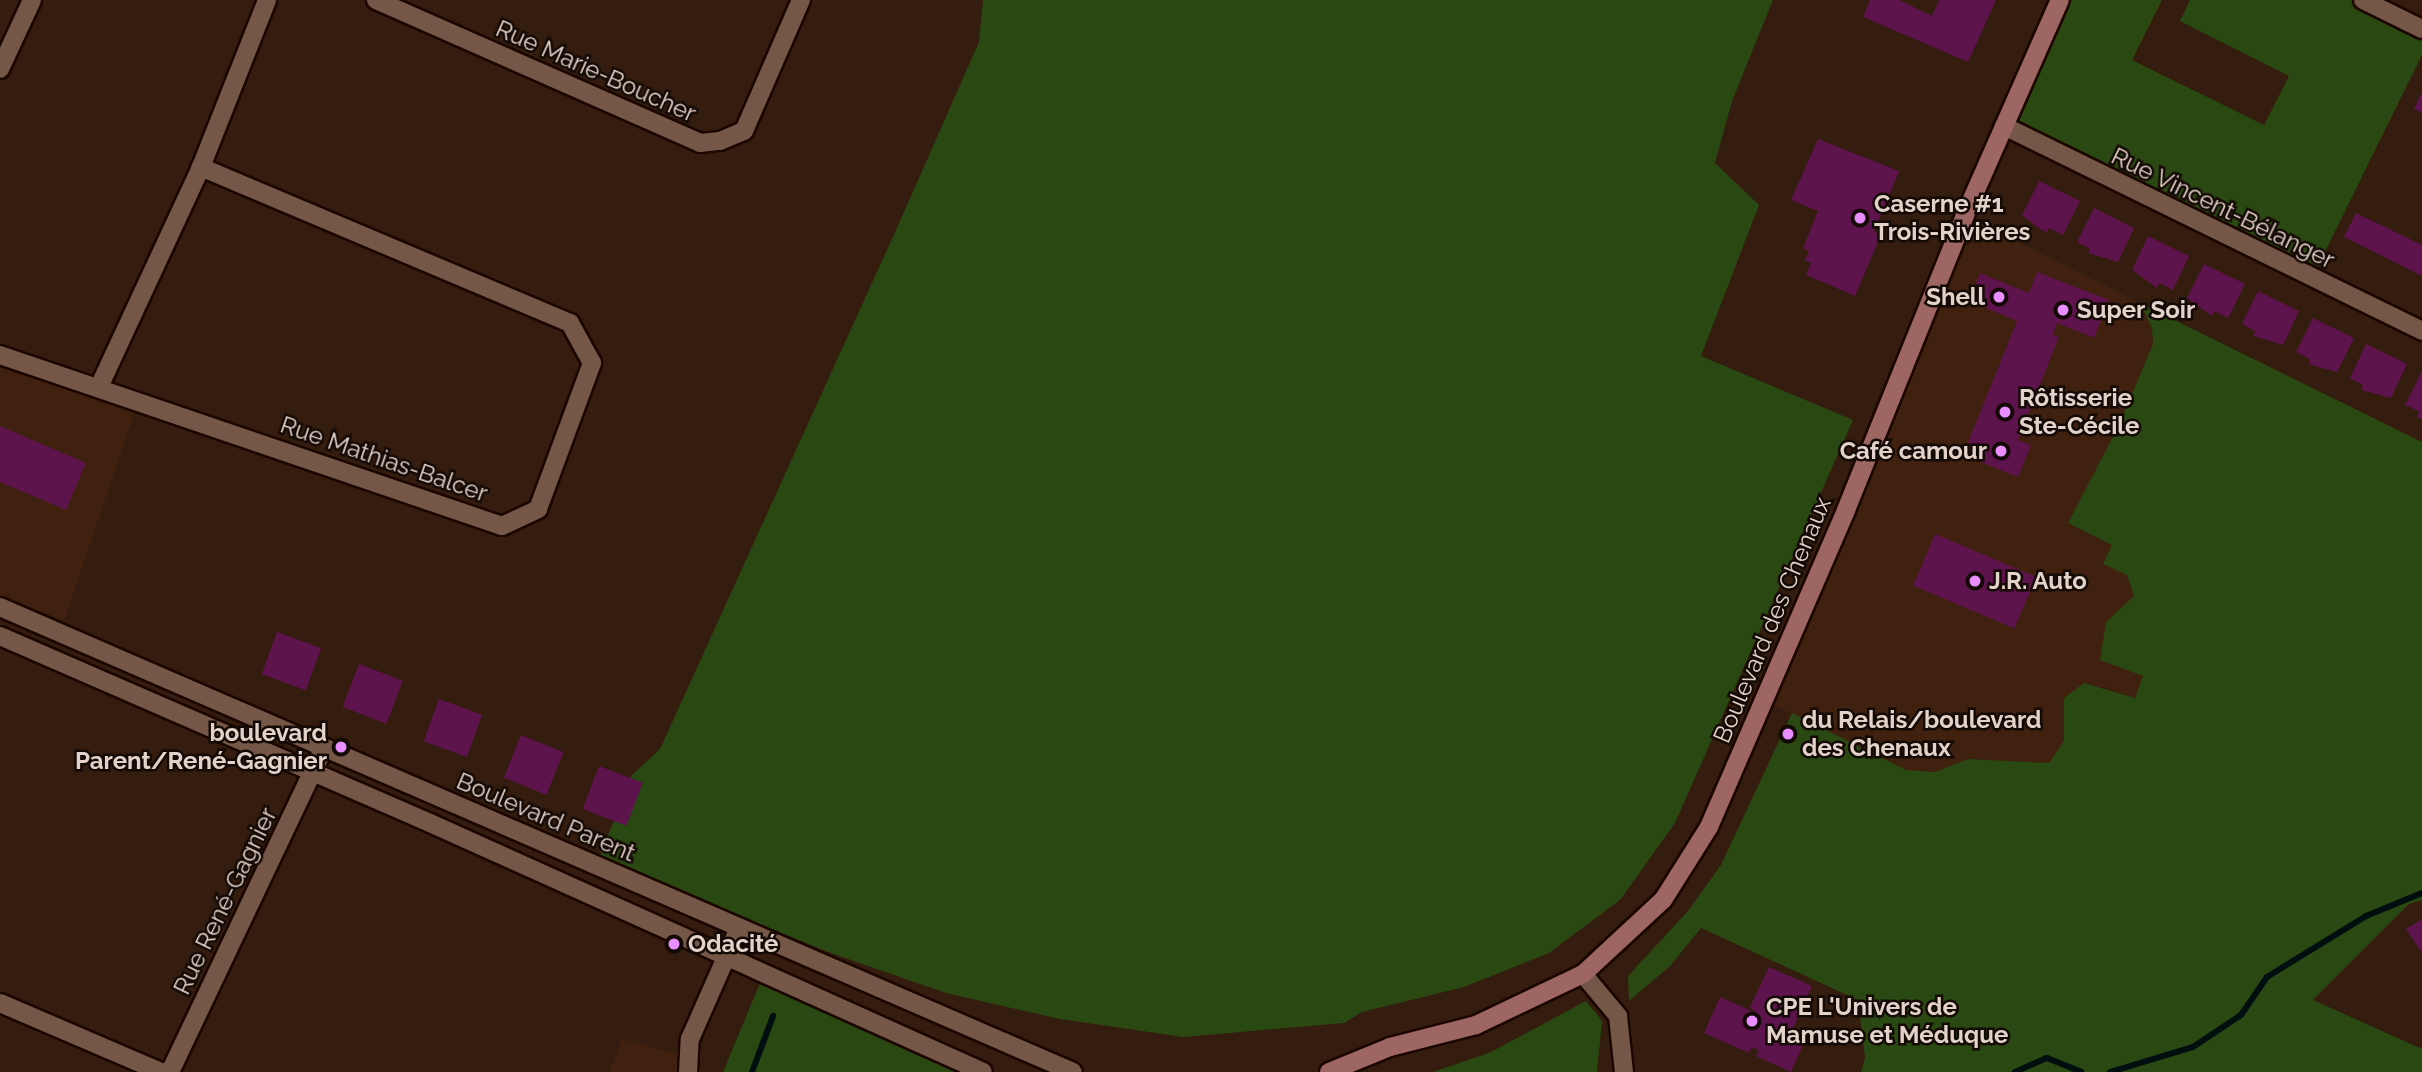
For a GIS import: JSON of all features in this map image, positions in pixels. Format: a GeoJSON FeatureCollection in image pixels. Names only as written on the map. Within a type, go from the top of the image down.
{"type":"FeatureCollection","features":[{"type":"Feature","properties":{"kind":"main road","name":"Boulevard des Chenaux"},"geometry":{"type":"LineString","coordinates":[[1329,1072],[1390,1047],[1476,1026],[1583,974],[1663,900],[1709,827],[1846,510],[2004,126],[2060,0]]}},
{"type":"Feature","properties":{"kind":"street"},"geometry":{"type":"LineString","coordinates":[[0,69],[32,0]]}},
{"type":"Feature","properties":{"kind":"street"},"geometry":{"type":"LineString","coordinates":[[99,387],[201,167],[267,0]]}},
{"type":"Feature","properties":{"kind":"street","name":"Rue Marie-Boucher"},"geometry":{"type":"LineString","coordinates":[[376,0],[699,143],[720,141],[744,131],[801,0]]}},
{"type":"Feature","properties":{"kind":"street"},"geometry":{"type":"LineString","coordinates":[[2363,0],[2422,29]]}},
{"type":"Feature","properties":{"kind":"street","name":"Rue Vincent-Bélanger"},"geometry":{"type":"LineString","coordinates":[[2004,126],[2422,331]]}},
{"type":"Feature","properties":{"kind":"street","name":"Rue Mathias-Balcer"},"geometry":{"type":"LineString","coordinates":[[0,355],[502,526],[538,509],[592,363],[570,323],[201,167]]}},
{"type":"Feature","properties":{"kind":"street","name":"Boulevard Parent"},"geometry":{"type":"LineString","coordinates":[[0,607],[323,750],[1073,1072]]}},
{"type":"Feature","properties":{"kind":"street","name":"Boulevard Parent"},"geometry":{"type":"LineString","coordinates":[[0,636],[727,956],[983,1072]]}},
{"type":"Feature","properties":{"kind":"street","name":"Rue René-Gagnier"},"geometry":{"type":"LineString","coordinates":[[170,1072],[323,750]]}},
{"type":"Feature","properties":{"kind":"street"},"geometry":{"type":"LineString","coordinates":[[688,1072],[690,1039],[739,928]]}},
{"type":"Feature","properties":{"kind":"street"},"geometry":{"type":"LineString","coordinates":[[1583,974],[1618,1016],[1624,1072]]}},
{"type":"Feature","properties":{"kind":"street"},"geometry":{"type":"LineString","coordinates":[[0,1003],[161,1072]]}},
{"type":"Feature","properties":{"kind":"shaded area"},"geometry":{"type":"Polygon","coordinates":[[[1965,215],[2140,303],[2152,328],[2153,344],[2118,427],[2068,523],[2112,545],[2127,575],[2134,596],[2107,622],[2143,676],[2135,698],[2104,687],[2064,698],[2064,741],[2049,763],[1968,759],[1935,772],[1906,770],[1765,701],[1965,215]]]}},
{"type":"Feature","properties":{"kind":"shaded area"},"geometry":{"type":"Polygon","coordinates":[[[0,367],[135,411],[64,621],[0,595],[0,367]]]}},
{"type":"Feature","properties":{"kind":"shaded area"},"geometry":{"type":"Polygon","coordinates":[[[622,1039],[689,1057],[688,1072],[609,1072],[622,1039]]]}},
{"type":"Feature","properties":{"kind":"green space"},"geometry":{"type":"Polygon","coordinates":[[[983,0],[1773,0],[1732,101],[1715,163],[1759,205],[1701,356],[1853,420],[1675,823],[1620,900],[1549,953],[1464,987],[1362,1012],[1344,1023],[1183,1037],[1060,1019],[946,993],[828,952],[599,858],[632,775],[660,749],[896,230],[979,42],[983,0]]]}},
{"type":"Feature","properties":{"kind":"green space"},"geometry":{"type":"Polygon","coordinates":[[[2060,0],[2162,0],[2132,60],[2264,125],[2289,76],[2180,21],[2190,0],[2363,0],[2422,29],[2422,55],[2312,278],[2004,126],[2060,0]]]}},
{"type":"Feature","properties":{"kind":"green space"},"geometry":{"type":"Polygon","coordinates":[[[2140,303],[2422,442],[2422,900],[2409,904],[2313,1000],[2422,1049],[2422,1072],[1861,1072],[1865,1058],[1858,1000],[1701,928],[1670,966],[1629,1001],[1628,976],[1688,911],[1721,865],[1792,713],[1906,770],[1935,772],[1968,759],[2049,763],[2064,741],[2064,698],[2084,683],[2135,698],[2143,676],[2100,660],[2106,622],[2134,596],[2127,575],[2103,564],[2112,545],[2068,523],[2118,427],[2153,344],[2152,328],[2140,303]]]}},
{"type":"Feature","properties":{"kind":"green space"},"geometry":{"type":"Polygon","coordinates":[[[760,983],[964,1072],[723,1072],[760,983]]]}},
{"type":"Feature","properties":{"kind":"green space"},"geometry":{"type":"Polygon","coordinates":[[[1586,1001],[1602,1021],[1597,1072],[1433,1072],[1489,1053],[1586,1001]]]}},
{"type":"Feature","properties":{"kind":"building"},"geometry":{"type":"Polygon","coordinates":[[[1870,0],[1899,0],[1932,16],[1939,0],[1996,0],[1968,62],[1863,17],[1870,0]]]}},
{"type":"Feature","properties":{"kind":"building"},"geometry":{"type":"Polygon","coordinates":[[[2422,92],[2422,113],[2414,109],[2422,92]]]}},
{"type":"Feature","properties":{"kind":"building"},"geometry":{"type":"Polygon","coordinates":[[[1818,139],[1899,171],[1874,232],[1881,235],[1855,296],[1806,275],[1811,263],[1805,260],[1809,251],[1803,248],[1818,211],[1791,200],[1818,139]]]}},
{"type":"Feature","properties":{"kind":"building"},"geometry":{"type":"Polygon","coordinates":[[[2039,181],[2080,201],[2063,235],[2049,228],[2047,233],[2022,215],[2039,181]]]}},
{"type":"Feature","properties":{"kind":"building"},"geometry":{"type":"Polygon","coordinates":[[[2094,208],[2134,228],[2118,262],[2088,253],[2090,249],[2077,242],[2094,208]]]}},
{"type":"Feature","properties":{"kind":"building"},"geometry":{"type":"Polygon","coordinates":[[[2356,213],[2422,245],[2422,276],[2344,237],[2356,213]]]}},
{"type":"Feature","properties":{"kind":"building"},"geometry":{"type":"Polygon","coordinates":[[[2148,236],[2189,256],[2173,290],[2159,283],[2157,288],[2132,270],[2148,236]]]}},
{"type":"Feature","properties":{"kind":"building"},"geometry":{"type":"Polygon","coordinates":[[[2204,264],[2245,284],[2228,318],[2214,311],[2212,316],[2187,298],[2204,264]]]}},
{"type":"Feature","properties":{"kind":"building"},"geometry":{"type":"Polygon","coordinates":[[[2037,272],[2109,300],[2094,338],[2057,323],[2053,335],[2059,337],[2018,440],[2031,445],[2018,477],[1963,455],[2017,321],[1969,301],[1980,273],[2029,293],[2037,272]]]}},
{"type":"Feature","properties":{"kind":"building"},"geometry":{"type":"Polygon","coordinates":[[[2258,291],[2299,311],[2283,345],[2253,336],[2255,331],[2242,324],[2258,291]]]}},
{"type":"Feature","properties":{"kind":"building"},"geometry":{"type":"Polygon","coordinates":[[[2313,318],[2354,338],[2337,372],[2308,364],[2310,359],[2296,352],[2313,318]]]}},
{"type":"Feature","properties":{"kind":"building"},"geometry":{"type":"Polygon","coordinates":[[[2366,344],[2407,364],[2391,398],[2361,390],[2363,385],[2350,378],[2366,344]]]}},
{"type":"Feature","properties":{"kind":"building"},"geometry":{"type":"Polygon","coordinates":[[[2422,371],[2422,419],[2417,417],[2419,411],[2405,405],[2422,371]]]}},
{"type":"Feature","properties":{"kind":"building"},"geometry":{"type":"Polygon","coordinates":[[[0,426],[86,463],[66,510],[0,482],[0,426]]]}},
{"type":"Feature","properties":{"kind":"building","name":"J.R. Auto"},"geometry":{"type":"Polygon","coordinates":[[[1935,534],[2036,577],[2014,629],[1913,586],[1935,534]]]}},
{"type":"Feature","properties":{"kind":"building"},"geometry":{"type":"Polygon","coordinates":[[[277,632],[321,648],[306,690],[262,674],[277,632]]]}},
{"type":"Feature","properties":{"kind":"building"},"geometry":{"type":"Polygon","coordinates":[[[359,664],[403,681],[386,724],[343,707],[359,664]]]}},
{"type":"Feature","properties":{"kind":"building"},"geometry":{"type":"Polygon","coordinates":[[[439,699],[482,715],[467,757],[424,741],[439,699]]]}},
{"type":"Feature","properties":{"kind":"building"},"geometry":{"type":"Polygon","coordinates":[[[521,735],[564,752],[546,795],[504,778],[521,735]]]}},
{"type":"Feature","properties":{"kind":"building"},"geometry":{"type":"Polygon","coordinates":[[[599,766],[643,783],[626,826],[583,809],[599,766]]]}},
{"type":"Feature","properties":{"kind":"building"},"geometry":{"type":"Polygon","coordinates":[[[2422,919],[2422,953],[2406,929],[2422,919]]]}},
{"type":"Feature","properties":{"kind":"building","name":"CPE L'Univers de Mamuse et Méduque"},"geometry":{"type":"Polygon","coordinates":[[[1769,967],[1812,986],[1792,1030],[1807,1036],[1791,1072],[1756,1056],[1759,1050],[1752,1047],[1749,1053],[1704,1033],[1720,997],[1756,1013],[1750,1007],[1769,967]]]}},
{"type":"Feature","properties":{"kind":"waterway"},"geometry":{"type":"LineString","coordinates":[[2110,1072],[2193,1047],[2241,1015],[2267,977],[2366,916],[2422,893]]}},
{"type":"Feature","properties":{"kind":"waterway"},"geometry":{"type":"LineString","coordinates":[[752,1072],[773,1016]]}},
{"type":"Feature","properties":{"kind":"waterway"},"geometry":{"type":"LineString","coordinates":[[2015,1072],[2047,1058],[2081,1072]]}},
{"type":"Feature","properties":{"kind":"place","name":"Caserne #1 Trois-Rivières"},"geometry":{"type":"Point","coordinates":[1860,218]}},
{"type":"Feature","properties":{"kind":"place","name":"Shell"},"geometry":{"type":"Point","coordinates":[1999,297]}},
{"type":"Feature","properties":{"kind":"place","name":"Super Soir"},"geometry":{"type":"Point","coordinates":[2063,310]}},
{"type":"Feature","properties":{"kind":"place","name":"Rôtisserie Ste-Cécile"},"geometry":{"type":"Point","coordinates":[2005,412]}},
{"type":"Feature","properties":{"kind":"place","name":"Café camour"},"geometry":{"type":"Point","coordinates":[2001,451]}},
{"type":"Feature","properties":{"kind":"place","name":"J.R. Auto"},"geometry":{"type":"Point","coordinates":[1975,581]}},
{"type":"Feature","properties":{"kind":"place","name":"du Relais/boulevard des Chenaux"},"geometry":{"type":"Point","coordinates":[1788,734]}},
{"type":"Feature","properties":{"kind":"place","name":"boulevard Parent/René-Gagnier"},"geometry":{"type":"Point","coordinates":[341,747]}},
{"type":"Feature","properties":{"kind":"place","name":"Odacité"},"geometry":{"type":"Point","coordinates":[674,944]}},
{"type":"Feature","properties":{"kind":"place","name":"CPE L'Univers de Mamuse et Méduque"},"geometry":{"type":"Point","coordinates":[1752,1021]}}]}
